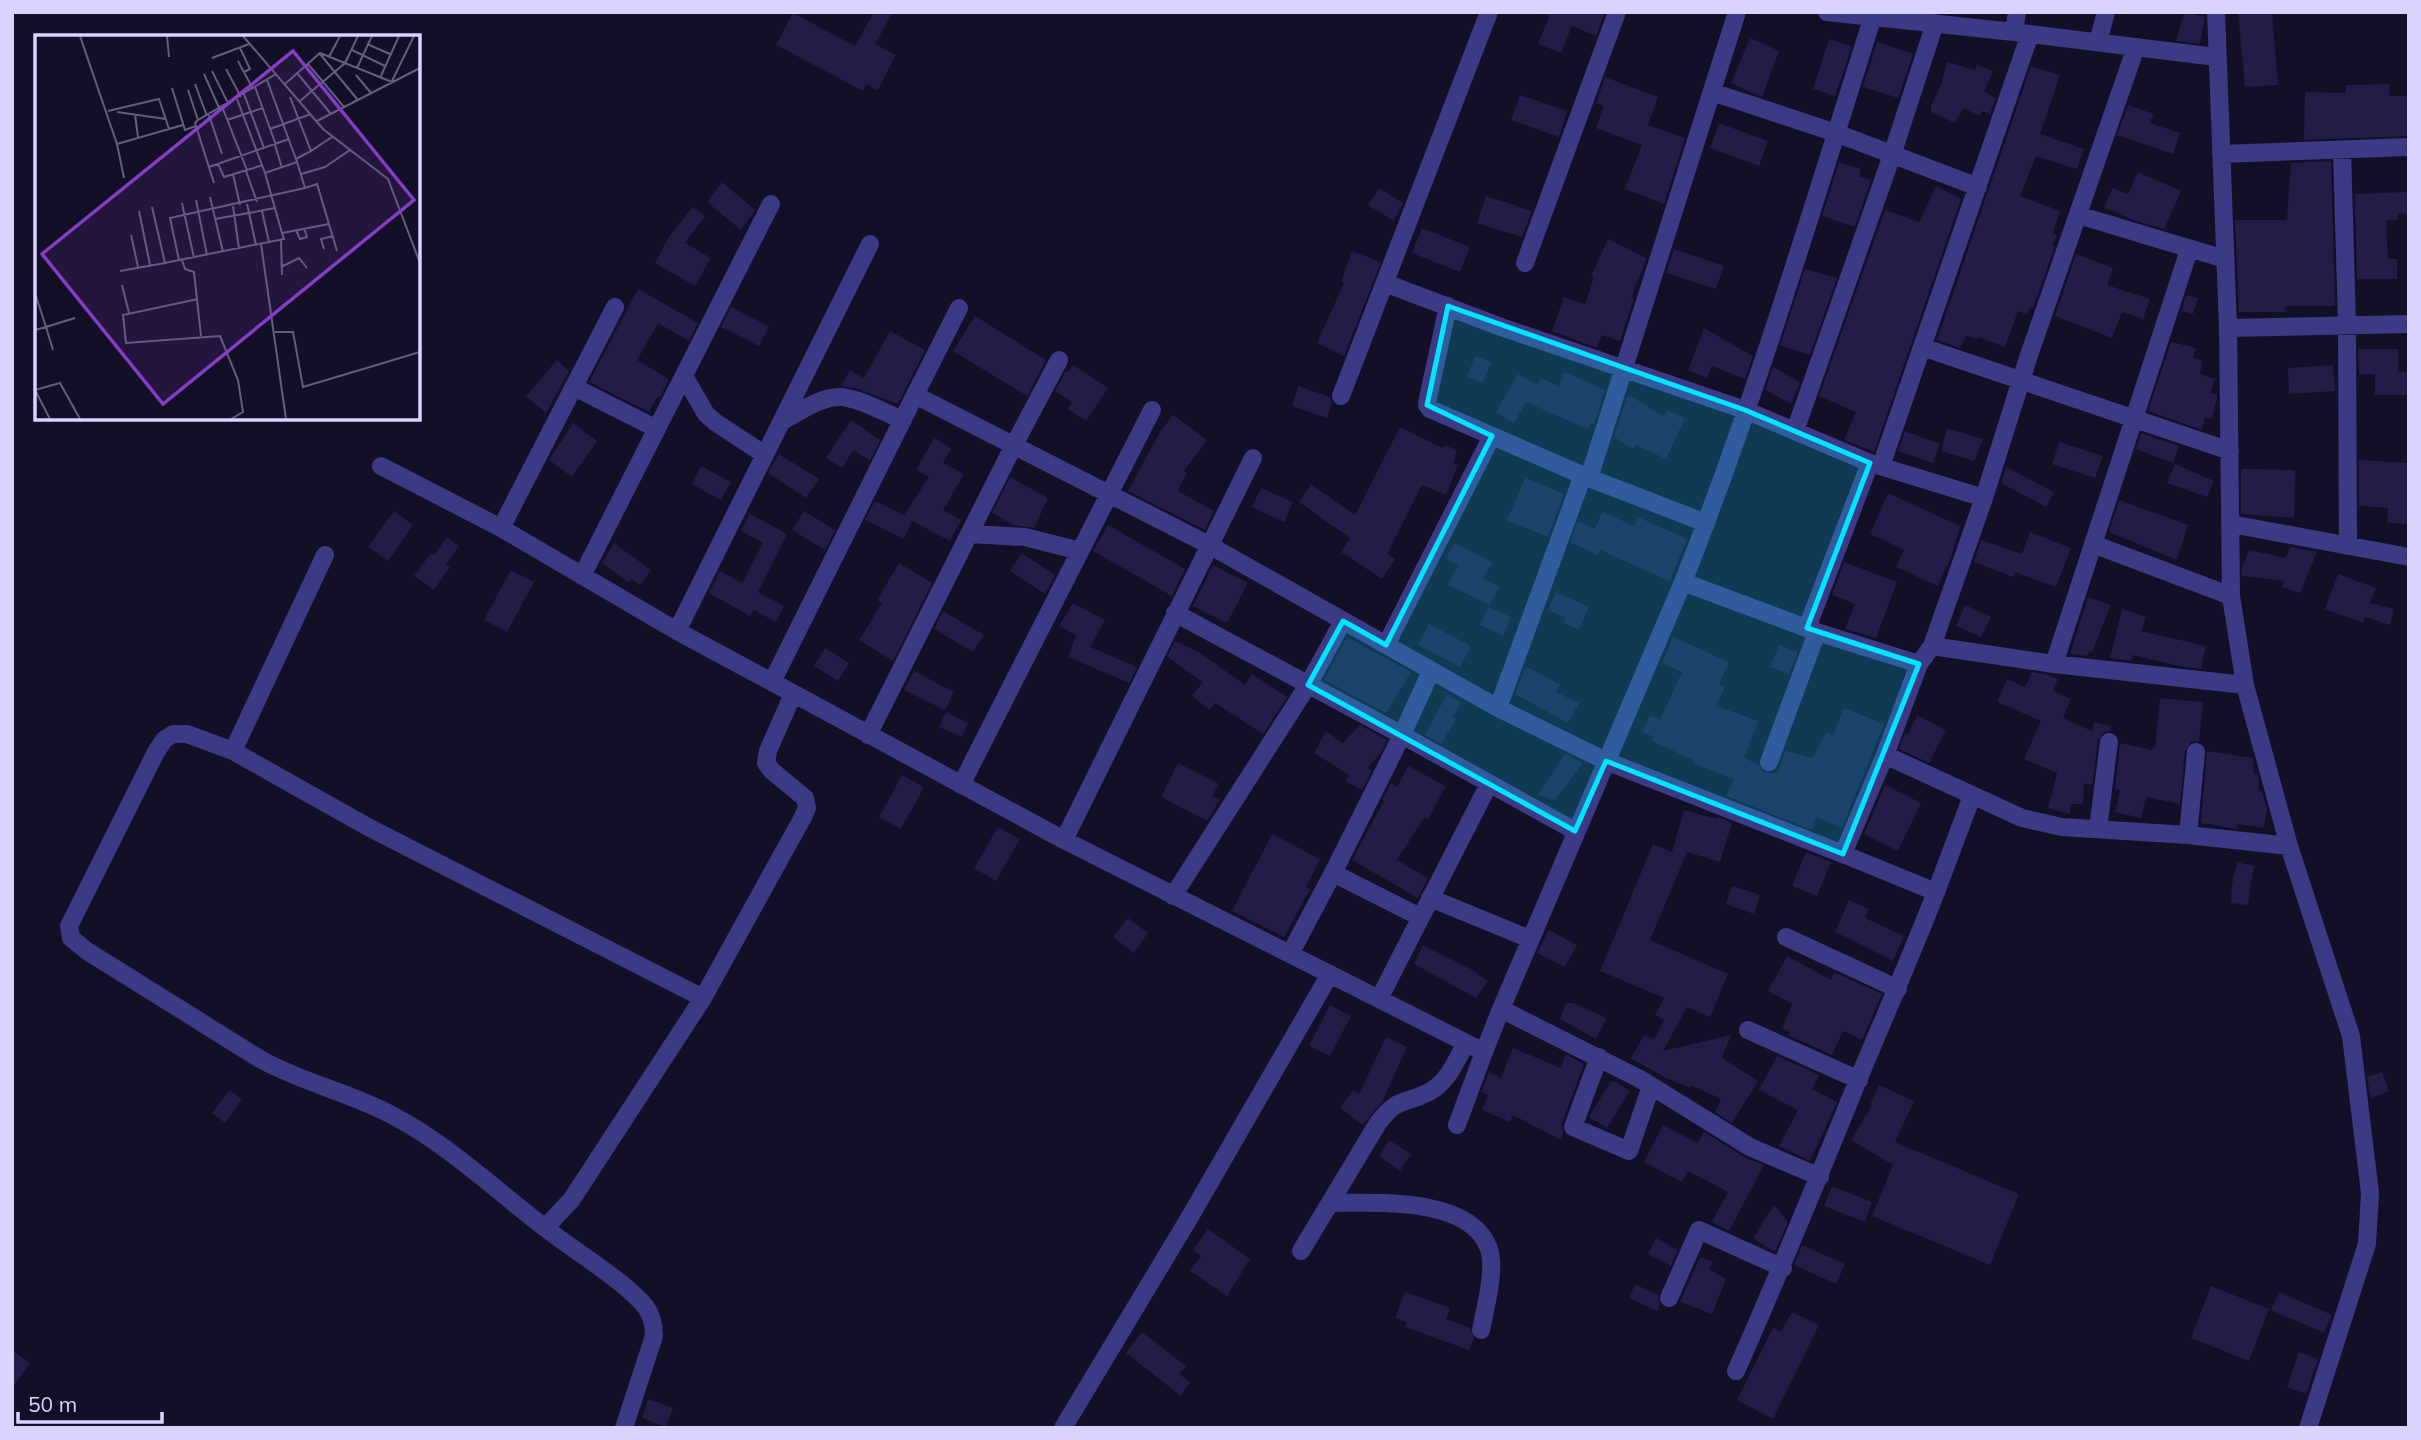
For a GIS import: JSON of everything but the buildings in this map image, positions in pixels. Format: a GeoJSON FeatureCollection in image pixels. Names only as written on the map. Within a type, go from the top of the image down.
{"type":"FeatureCollection","features":[{"type":"Feature","properties":{"kind":"street"},"geometry":{"type":"LineString","coordinates":[[1341,396],[1489,12]]}},
{"type":"Feature","properties":{"kind":"street"},"geometry":{"type":"LineString","coordinates":[[1525,263],[1617,12]]}},
{"type":"Feature","properties":{"kind":"street"},"geometry":{"type":"LineString","coordinates":[[1498,708],[1586,477],[1737,12]]}},
{"type":"Feature","properties":{"kind":"street"},"geometry":{"type":"LineString","coordinates":[[1827,12],[1904,16],[1935,23],[2216,57]]}},
{"type":"Feature","properties":{"kind":"street"},"geometry":{"type":"LineString","coordinates":[[1769,762],[1812,630],[1922,347],[1978,187],[2022,33],[2017,12]]}},
{"type":"Feature","properties":{"kind":"street"},"geometry":{"type":"LineString","coordinates":[[2098,42],[2106,12]]}},
{"type":"Feature","properties":{"kind":"street"},"geometry":{"type":"LineString","coordinates":[[2216,12],[2228,328],[2231,596],[2245,685],[2289,846],[2351,1036],[2370,1193],[2367,1244],[2308,1428]]}},
{"type":"Feature","properties":{"kind":"street"},"geometry":{"type":"LineString","coordinates":[[1457,1125],[1501,1009],[1706,523],[1873,16]]}},
{"type":"Feature","properties":{"kind":"street"},"geometry":{"type":"LineString","coordinates":[[1795,431],[1892,155],[1935,23]]}},
{"type":"Feature","properties":{"kind":"street"},"geometry":{"type":"LineString","coordinates":[[1843,854],[1885,755],[1919,664],[1931,646],[1984,498],[2021,380],[2136,47]]}},
{"type":"Feature","properties":{"kind":"street"},"geometry":{"type":"LineString","coordinates":[[1712,92],[1836,133],[1978,187]]}},
{"type":"Feature","properties":{"kind":"street"},"geometry":{"type":"LineString","coordinates":[[2221,155],[2409,147]]}},
{"type":"Feature","properties":{"kind":"street"},"geometry":{"type":"LineString","coordinates":[[2342,150],[2347,324],[2348,546]]}},
{"type":"Feature","properties":{"kind":"street"},"geometry":{"type":"LineString","coordinates":[[582,576],[771,204]]}},
{"type":"Feature","properties":{"kind":"street"},"geometry":{"type":"LineString","coordinates":[[2078,215],[2225,260]]}},
{"type":"Feature","properties":{"kind":"street"},"geometry":{"type":"LineString","coordinates":[[677,631],[870,244]]}},
{"type":"Feature","properties":{"kind":"street"},"geometry":{"type":"LineString","coordinates":[[2054,664],[2189,250]]}},
{"type":"Feature","properties":{"kind":"street"},"geometry":{"type":"LineString","coordinates":[[1385,283],[1501,327],[1745,410],[1876,465],[1984,498]]}},
{"type":"Feature","properties":{"kind":"street"},"geometry":{"type":"LineString","coordinates":[[1448,306],[1427,405],[1438,414],[1586,477],[1706,523]]}},
{"type":"Feature","properties":{"kind":"street"},"geometry":{"type":"LineString","coordinates":[[501,528],[615,307]]}},
{"type":"Feature","properties":{"kind":"street"},"geometry":{"type":"LineString","coordinates":[[772,682],[959,309]]}},
{"type":"Feature","properties":{"kind":"street"},"geometry":{"type":"LineString","coordinates":[[2228,328],[2409,324]]}},
{"type":"Feature","properties":{"kind":"street"},"geometry":{"type":"LineString","coordinates":[[1922,347],[2230,451]]}},
{"type":"Feature","properties":{"kind":"street"},"geometry":{"type":"LineString","coordinates":[[869,735],[1059,360]]}},
{"type":"Feature","properties":{"kind":"street"},"geometry":{"type":"LineString","coordinates":[[684,376],[706,414],[765,455]]}},
{"type":"Feature","properties":{"kind":"street"},"geometry":{"type":"LineString","coordinates":[[574,387],[657,429]]}},
{"type":"Feature","properties":{"kind":"street"},"geometry":{"type":"LineString","coordinates":[[915,395],[1209,545],[1498,708],[1606,761],[1936,892]]}},
{"type":"Feature","properties":{"kind":"street"},"geometry":{"type":"LineString","coordinates":[[782,421],[838,397],[848,398],[903,420]]}},
{"type":"Feature","properties":{"kind":"street"},"geometry":{"type":"LineString","coordinates":[[961,785],[1152,410]]}},
{"type":"Feature","properties":{"kind":"street"},"geometry":{"type":"LineString","coordinates":[[1387,645],[1492,436]]}},
{"type":"Feature","properties":{"kind":"street"},"geometry":{"type":"LineString","coordinates":[[1064,841],[1253,458]]}},
{"type":"Feature","properties":{"kind":"street"},"geometry":{"type":"LineString","coordinates":[[381,466],[501,528],[677,631],[1064,841],[1484,1052]]}},
{"type":"Feature","properties":{"kind":"street"},"geometry":{"type":"LineString","coordinates":[[2231,524],[2409,557]]}},
{"type":"Feature","properties":{"kind":"street"},"geometry":{"type":"LineString","coordinates":[[969,534],[1025,537],[1080,551]]}},
{"type":"Feature","properties":{"kind":"street"},"geometry":{"type":"LineString","coordinates":[[2093,544],[2231,596]]}},
{"type":"Feature","properties":{"kind":"street"},"geometry":{"type":"LineString","coordinates":[[233,751],[325,555]]}},
{"type":"Feature","properties":{"kind":"street"},"geometry":{"type":"LineString","coordinates":[[1683,582],[1812,630],[1919,664]]}},
{"type":"Feature","properties":{"kind":"street"},"geometry":{"type":"LineString","coordinates":[[1175,613],[1575,831]]}},
{"type":"Feature","properties":{"kind":"street"},"geometry":{"type":"LineString","coordinates":[[1173,896],[1308,685],[1343,621]]}},
{"type":"Feature","properties":{"kind":"street"},"geometry":{"type":"LineString","coordinates":[[1931,646],[2054,664],[2245,685]]}},
{"type":"Feature","properties":{"kind":"street"},"geometry":{"type":"LineString","coordinates":[[1290,954],[1402,735],[1431,671]]}},
{"type":"Feature","properties":{"kind":"street"},"geometry":{"type":"LineString","coordinates":[[545,1228],[579,1189],[703,998],[803,817],[807,807],[805,798],[766,763],[768,751],[793,694]]}},
{"type":"Feature","properties":{"kind":"street"},"geometry":{"type":"LineString","coordinates":[[624,1428],[654,1336],[653,1321],[646,1308],[633,1294],[419,1131],[366,1102],[289,1075],[260,1059],[88,951],[71,938],[69,926],[164,740],[173,734],[187,734],[233,751],[368,827],[703,998]]}},
{"type":"Feature","properties":{"kind":"street"},"geometry":{"type":"LineString","coordinates":[[2098,829],[2109,742]]}},
{"type":"Feature","properties":{"kind":"street"},"geometry":{"type":"LineString","coordinates":[[2188,835],[2196,752]]}},
{"type":"Feature","properties":{"kind":"street"},"geometry":{"type":"LineString","coordinates":[[1885,755],[2022,818],[2062,828],[2188,835],[2289,846]]}},
{"type":"Feature","properties":{"kind":"street"},"geometry":{"type":"LineString","coordinates":[[1379,999],[1489,784]]}},
{"type":"Feature","properties":{"kind":"street"},"geometry":{"type":"LineString","coordinates":[[1736,1371],[1783,1268],[1858,1080],[1899,989],[1972,796]]}},
{"type":"Feature","properties":{"kind":"street"},"geometry":{"type":"LineString","coordinates":[[1333,873],[1420,918]]}},
{"type":"Feature","properties":{"kind":"street"},"geometry":{"type":"LineString","coordinates":[[1430,898],[1530,939]]}},
{"type":"Feature","properties":{"kind":"street"},"geometry":{"type":"LineString","coordinates":[[1786,937],[1899,989]]}},
{"type":"Feature","properties":{"kind":"street"},"geometry":{"type":"LineString","coordinates":[[1063,1428],[1191,1215],[1330,974]]}},
{"type":"Feature","properties":{"kind":"street"},"geometry":{"type":"LineString","coordinates":[[1501,1009],[1599,1057],[1750,1147],[1820,1177]]}},
{"type":"Feature","properties":{"kind":"street"},"geometry":{"type":"LineString","coordinates":[[1748,1030],[1858,1080]]}},
{"type":"Feature","properties":{"kind":"street"},"geometry":{"type":"LineString","coordinates":[[1301,1251],[1389,1109],[1400,1101],[1430,1091],[1442,1082],[1466,1043]]}},
{"type":"Feature","properties":{"kind":"street"},"geometry":{"type":"LineString","coordinates":[[1599,1057],[1573,1128],[1629,1152],[1651,1086]]}},
{"type":"Feature","properties":{"kind":"street"},"geometry":{"type":"LineString","coordinates":[[1331,1203],[1401,1203],[1440,1209],[1466,1222],[1481,1234],[1490,1250],[1490,1273],[1481,1330]]}},
{"type":"Feature","properties":{"kind":"street"},"geometry":{"type":"LineString","coordinates":[[1669,1298],[1699,1230],[1783,1268]]}},
{"type":"Feature","properties":{"kind":"highlighted area"},"geometry":{"type":"Polygon","coordinates":[[[1448,306],[1745,410],[1870,463],[1807,628],[1919,664],[1843,854],[1606,761],[1575,831],[1308,685],[1343,621],[1386,645],[1492,436],[1427,405],[1448,306]]]}}]}
